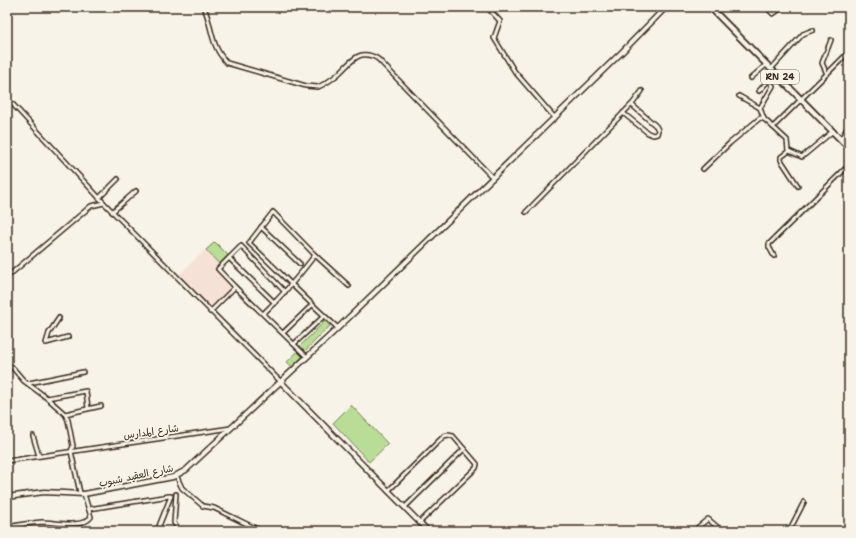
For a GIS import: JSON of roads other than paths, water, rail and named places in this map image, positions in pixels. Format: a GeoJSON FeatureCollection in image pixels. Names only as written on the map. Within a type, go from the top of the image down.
{"type":"FeatureCollection","features":[{"type":"Feature","properties":{"kind":"main road","name":"شارع العقيد شبوب"},"geometry":{"type":"LineString","coordinates":[[7,496],[44,492],[82,493],[176,476],[186,470],[308,357],[555,118],[666,7]]}},
{"type":"Feature","properties":{"kind":"main road","name":"RN 24"},"geometry":{"type":"LineString","coordinates":[[710,7],[849,148]]}},
{"type":"Feature","properties":{"kind":"main road"},"geometry":{"type":"LineString","coordinates":[[281,382],[428,531]]}},
{"type":"Feature","properties":{"kind":"street"},"geometry":{"type":"LineString","coordinates":[[204,7],[210,22],[212,37],[218,53],[227,63],[306,86],[318,88],[336,76],[357,56],[371,54],[378,59],[493,178]]}},
{"type":"Feature","properties":{"kind":"street"},"geometry":{"type":"LineString","coordinates":[[487,7],[500,21],[494,38],[515,72],[555,118]]}},
{"type":"Feature","properties":{"kind":"street"},"geometry":{"type":"LineString","coordinates":[[766,7],[773,14],[783,7]]}},
{"type":"Feature","properties":{"kind":"street"},"geometry":{"type":"LineString","coordinates":[[771,69],[803,34],[813,30]]}},
{"type":"Feature","properties":{"kind":"street"},"geometry":{"type":"LineString","coordinates":[[827,74],[822,63],[831,40]]}},
{"type":"Feature","properties":{"kind":"street"},"geometry":{"type":"LineString","coordinates":[[773,127],[849,52]]}},
{"type":"Feature","properties":{"kind":"street"},"geometry":{"type":"LineString","coordinates":[[751,78],[767,64]]}},
{"type":"Feature","properties":{"kind":"street"},"geometry":{"type":"LineString","coordinates":[[759,90],[775,73]]}},
{"type":"Feature","properties":{"kind":"street"},"geometry":{"type":"LineString","coordinates":[[760,108],[773,86],[768,79]]}},
{"type":"Feature","properties":{"kind":"street"},"geometry":{"type":"LineString","coordinates":[[526,212],[632,105],[642,90]]}},
{"type":"Feature","properties":{"kind":"street"},"geometry":{"type":"LineString","coordinates":[[739,96],[760,108],[764,119],[787,140],[788,151]]}},
{"type":"Feature","properties":{"kind":"street"},"geometry":{"type":"LineString","coordinates":[[7,98],[112,212],[281,382]]}},
{"type":"Feature","properties":{"kind":"street"},"geometry":{"type":"LineString","coordinates":[[623,113],[652,136],[657,134],[658,130],[656,126],[632,105]]}},
{"type":"Feature","properties":{"kind":"street"},"geometry":{"type":"LineString","coordinates":[[703,169],[748,127],[760,118],[764,119]]}},
{"type":"Feature","properties":{"kind":"street"},"geometry":{"type":"LineString","coordinates":[[841,139],[849,125]]}},
{"type":"Feature","properties":{"kind":"street"},"geometry":{"type":"LineString","coordinates":[[788,151],[802,157],[833,131]]}},
{"type":"Feature","properties":{"kind":"street"},"geometry":{"type":"LineString","coordinates":[[788,151],[781,157],[781,160],[798,186]]}},
{"type":"Feature","properties":{"kind":"street"},"geometry":{"type":"LineString","coordinates":[[774,256],[769,244],[849,165]]}},
{"type":"Feature","properties":{"kind":"street"},"geometry":{"type":"LineString","coordinates":[[99,198],[118,179]]}},
{"type":"Feature","properties":{"kind":"street"},"geometry":{"type":"LineString","coordinates":[[112,212],[136,191]]}},
{"type":"Feature","properties":{"kind":"street"},"geometry":{"type":"LineString","coordinates":[[7,277],[91,206],[104,203]]}},
{"type":"Feature","properties":{"kind":"street"},"geometry":{"type":"LineString","coordinates":[[338,328],[312,305],[250,243],[273,212],[349,286]]}},
{"type":"Feature","properties":{"kind":"street"},"geometry":{"type":"LineString","coordinates":[[261,227],[300,264]]}},
{"type":"Feature","properties":{"kind":"street"},"geometry":{"type":"LineString","coordinates":[[285,292],[241,246],[218,269],[308,357]]}},
{"type":"Feature","properties":{"kind":"street"},"geometry":{"type":"LineString","coordinates":[[263,314],[285,292],[316,255]]}},
{"type":"Feature","properties":{"kind":"street"},"geometry":{"type":"LineString","coordinates":[[229,258],[275,303]]}},
{"type":"Feature","properties":{"kind":"street"},"geometry":{"type":"LineString","coordinates":[[210,312],[235,287]]}},
{"type":"Feature","properties":{"kind":"street"},"geometry":{"type":"LineString","coordinates":[[283,333],[312,305]]}},
{"type":"Feature","properties":{"kind":"street"},"geometry":{"type":"LineString","coordinates":[[294,344],[324,316]]}},
{"type":"Feature","properties":{"kind":"street"},"geometry":{"type":"LineString","coordinates":[[60,318],[49,333],[46,343],[68,337]]}},
{"type":"Feature","properties":{"kind":"street"},"geometry":{"type":"LineString","coordinates":[[7,528],[42,522],[85,522],[91,517],[82,493],[71,451],[73,446],[68,420],[65,414],[24,380],[12,367]]}},
{"type":"Feature","properties":{"kind":"street"},"geometry":{"type":"LineString","coordinates":[[28,383],[83,372]]}},
{"type":"Feature","properties":{"kind":"street"},"geometry":{"type":"LineString","coordinates":[[47,398],[86,391],[88,408]]}},
{"type":"Feature","properties":{"kind":"street"},"geometry":{"type":"LineString","coordinates":[[65,414],[101,406]]}},
{"type":"Feature","properties":{"kind":"street","name":"شارع المدارس"},"geometry":{"type":"LineString","coordinates":[[7,461],[233,427]]}},
{"type":"Feature","properties":{"kind":"street"},"geometry":{"type":"LineString","coordinates":[[33,436],[39,456]]}},
{"type":"Feature","properties":{"kind":"street"},"geometry":{"type":"LineString","coordinates":[[388,491],[444,436],[453,436],[477,463],[476,468],[420,522]]}},
{"type":"Feature","properties":{"kind":"street"},"geometry":{"type":"LineString","coordinates":[[405,507],[464,449]]}},
{"type":"Feature","properties":{"kind":"street"},"geometry":{"type":"LineString","coordinates":[[176,476],[182,488],[203,506],[214,508],[261,531]]}},
{"type":"Feature","properties":{"kind":"street"},"geometry":{"type":"LineString","coordinates":[[89,509],[171,496],[176,494],[182,488]]}},
{"type":"Feature","properties":{"kind":"street"},"geometry":{"type":"LineString","coordinates":[[176,494],[174,523],[179,531]]}},
{"type":"Feature","properties":{"kind":"street"},"geometry":{"type":"LineString","coordinates":[[171,496],[176,499]]}},
{"type":"Feature","properties":{"kind":"street"},"geometry":{"type":"LineString","coordinates":[[157,531],[171,496]]}},
{"type":"Feature","properties":{"kind":"street"},"geometry":{"type":"LineString","coordinates":[[789,531],[804,502]]}},
{"type":"Feature","properties":{"kind":"street"},"geometry":{"type":"LineString","coordinates":[[693,531],[708,519],[722,531]]}}]}
